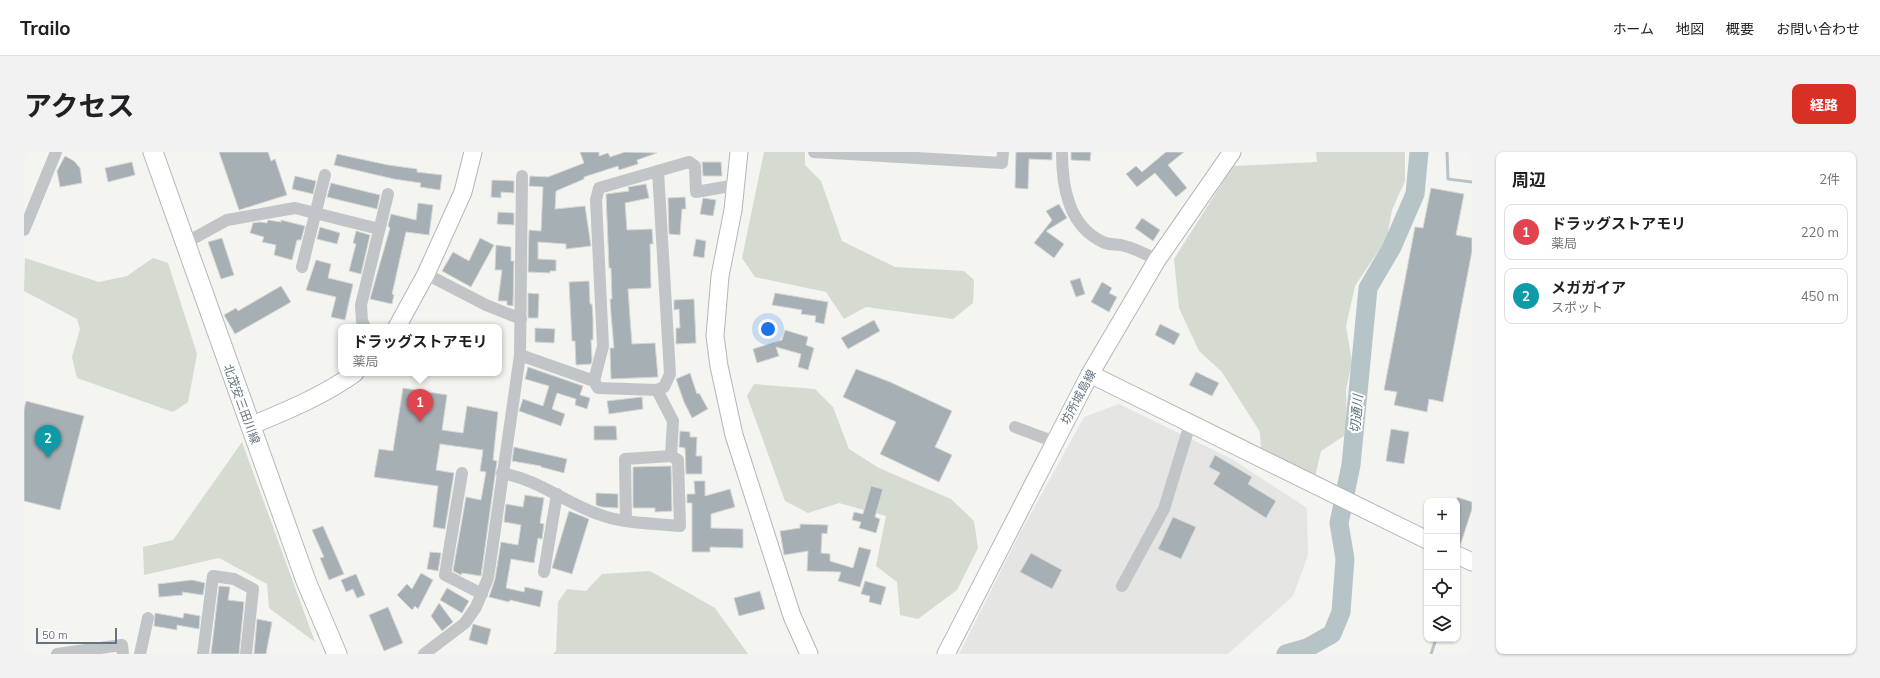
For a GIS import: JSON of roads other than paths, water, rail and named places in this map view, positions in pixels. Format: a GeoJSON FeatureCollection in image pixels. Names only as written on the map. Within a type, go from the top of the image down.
{"type":"FeatureCollection","features":[{"type":"Feature","properties":{"kind":"main road","name":"北茂安三田川線"},"geometry":{"type":"LineString","coordinates":[[153,152],[306,581],[337,654]]}},
{"type":"Feature","properties":{"kind":"street"},"geometry":{"type":"LineString","coordinates":[[24,230],[56,152]]}},
{"type":"Feature","properties":{"kind":"street"},"geometry":{"type":"LineString","coordinates":[[399,324],[426,274],[463,192],[473,152]]}},
{"type":"Feature","properties":{"kind":"street"},"geometry":{"type":"LineString","coordinates":[[739,152],[733,210],[720,276],[715,336],[719,366],[734,434],[792,616],[808,654]]}},
{"type":"Feature","properties":{"kind":"street"},"geometry":{"type":"LineString","coordinates":[[814,152],[1002,163],[1003,152]]}},
{"type":"Feature","properties":{"kind":"street"},"geometry":{"type":"LineString","coordinates":[[1062,152],[1062,174],[1065,194],[1074,214],[1089,234],[1104,243],[1121,245],[1142,252],[1158,260]]}},
{"type":"Feature","properties":{"kind":"street","name":"坊所城島線"},"geometry":{"type":"LineString","coordinates":[[946,654],[1090,374],[1158,260],[1232,152]]}},
{"type":"Feature","properties":{"kind":"street"},"geometry":{"type":"LineString","coordinates":[[594,381],[603,346],[596,200],[599,188],[658,171],[689,157],[695,166],[696,192],[736,185]]}},
{"type":"Feature","properties":{"kind":"street"},"geometry":{"type":"LineString","coordinates":[[520,355],[594,381],[598,388],[657,390],[664,387],[670,374],[658,171]]}},
{"type":"Feature","properties":{"kind":"street"},"geometry":{"type":"LineString","coordinates":[[302,267],[324,175]]}},
{"type":"Feature","properties":{"kind":"street"},"geometry":{"type":"LineString","coordinates":[[424,654],[465,623],[482,594],[488,578],[520,355],[522,176]]}},
{"type":"Feature","properties":{"kind":"street"},"geometry":{"type":"LineString","coordinates":[[364,324],[361,305],[388,194]]}},
{"type":"Feature","properties":{"kind":"street"},"geometry":{"type":"LineString","coordinates":[[185,243],[227,220],[295,208],[380,229]]}},
{"type":"Feature","properties":{"kind":"street"},"geometry":{"type":"LineString","coordinates":[[426,274],[486,305],[521,319]]}},
{"type":"Feature","properties":{"kind":"street"},"geometry":{"type":"LineString","coordinates":[[1090,374],[1424,539]]}},
{"type":"Feature","properties":{"kind":"street"},"geometry":{"type":"LineString","coordinates":[[250,426],[285,412],[336,386],[351,376]]}},
{"type":"Feature","properties":{"kind":"street"},"geometry":{"type":"LineString","coordinates":[[657,390],[673,421],[671,456]]}},
{"type":"Feature","properties":{"kind":"street"},"geometry":{"type":"LineString","coordinates":[[1122,586],[1164,509],[1190,424]]}},
{"type":"Feature","properties":{"kind":"street"},"geometry":{"type":"LineString","coordinates":[[1015,427],[1055,442]]}},
{"type":"Feature","properties":{"kind":"street"},"geometry":{"type":"LineString","coordinates":[[502,473],[522,477],[598,514],[626,521],[680,526],[678,460],[671,456],[625,459],[626,521]]}},
{"type":"Feature","properties":{"kind":"street"},"geometry":{"type":"LineString","coordinates":[[462,473],[445,575],[482,594]]}},
{"type":"Feature","properties":{"kind":"street"},"geometry":{"type":"LineString","coordinates":[[544,572],[557,494]]}},
{"type":"Feature","properties":{"kind":"street"},"geometry":{"type":"LineString","coordinates":[[1460,556],[1472,562]]}},
{"type":"Feature","properties":{"kind":"street"},"geometry":{"type":"LineString","coordinates":[[203,654],[213,576],[234,579],[253,589],[246,654]]}},
{"type":"Feature","properties":{"kind":"street"},"geometry":{"type":"LineString","coordinates":[[140,654],[148,618]]}},
{"type":"Feature","properties":{"kind":"street"},"geometry":{"type":"LineString","coordinates":[[57,654],[122,645],[123,654]]}},
{"type":"Feature","properties":{"kind":"waterway","name":"切通川"},"geometry":{"type":"LineString","coordinates":[[1286,654],[1307,648],[1332,634],[1341,612],[1345,559],[1339,523],[1351,465],[1368,288],[1392,247],[1415,194],[1419,152]]}},
{"type":"Feature","properties":{"kind":"waterway"},"geometry":{"type":"LineString","coordinates":[[1447,152],[1448,179],[1472,182]]}},
{"type":"Feature","properties":{"kind":"waterway"},"geometry":{"type":"LineString","coordinates":[[1431,654],[1435,642]]}},
{"type":"Feature","properties":{"kind":"place","name":"ドラッグストアモリ"},"geometry":{"type":"Point","coordinates":[420,422]}},
{"type":"Feature","properties":{"kind":"place","name":"メガガイア"},"geometry":{"type":"Point","coordinates":[48,458]}}]}
